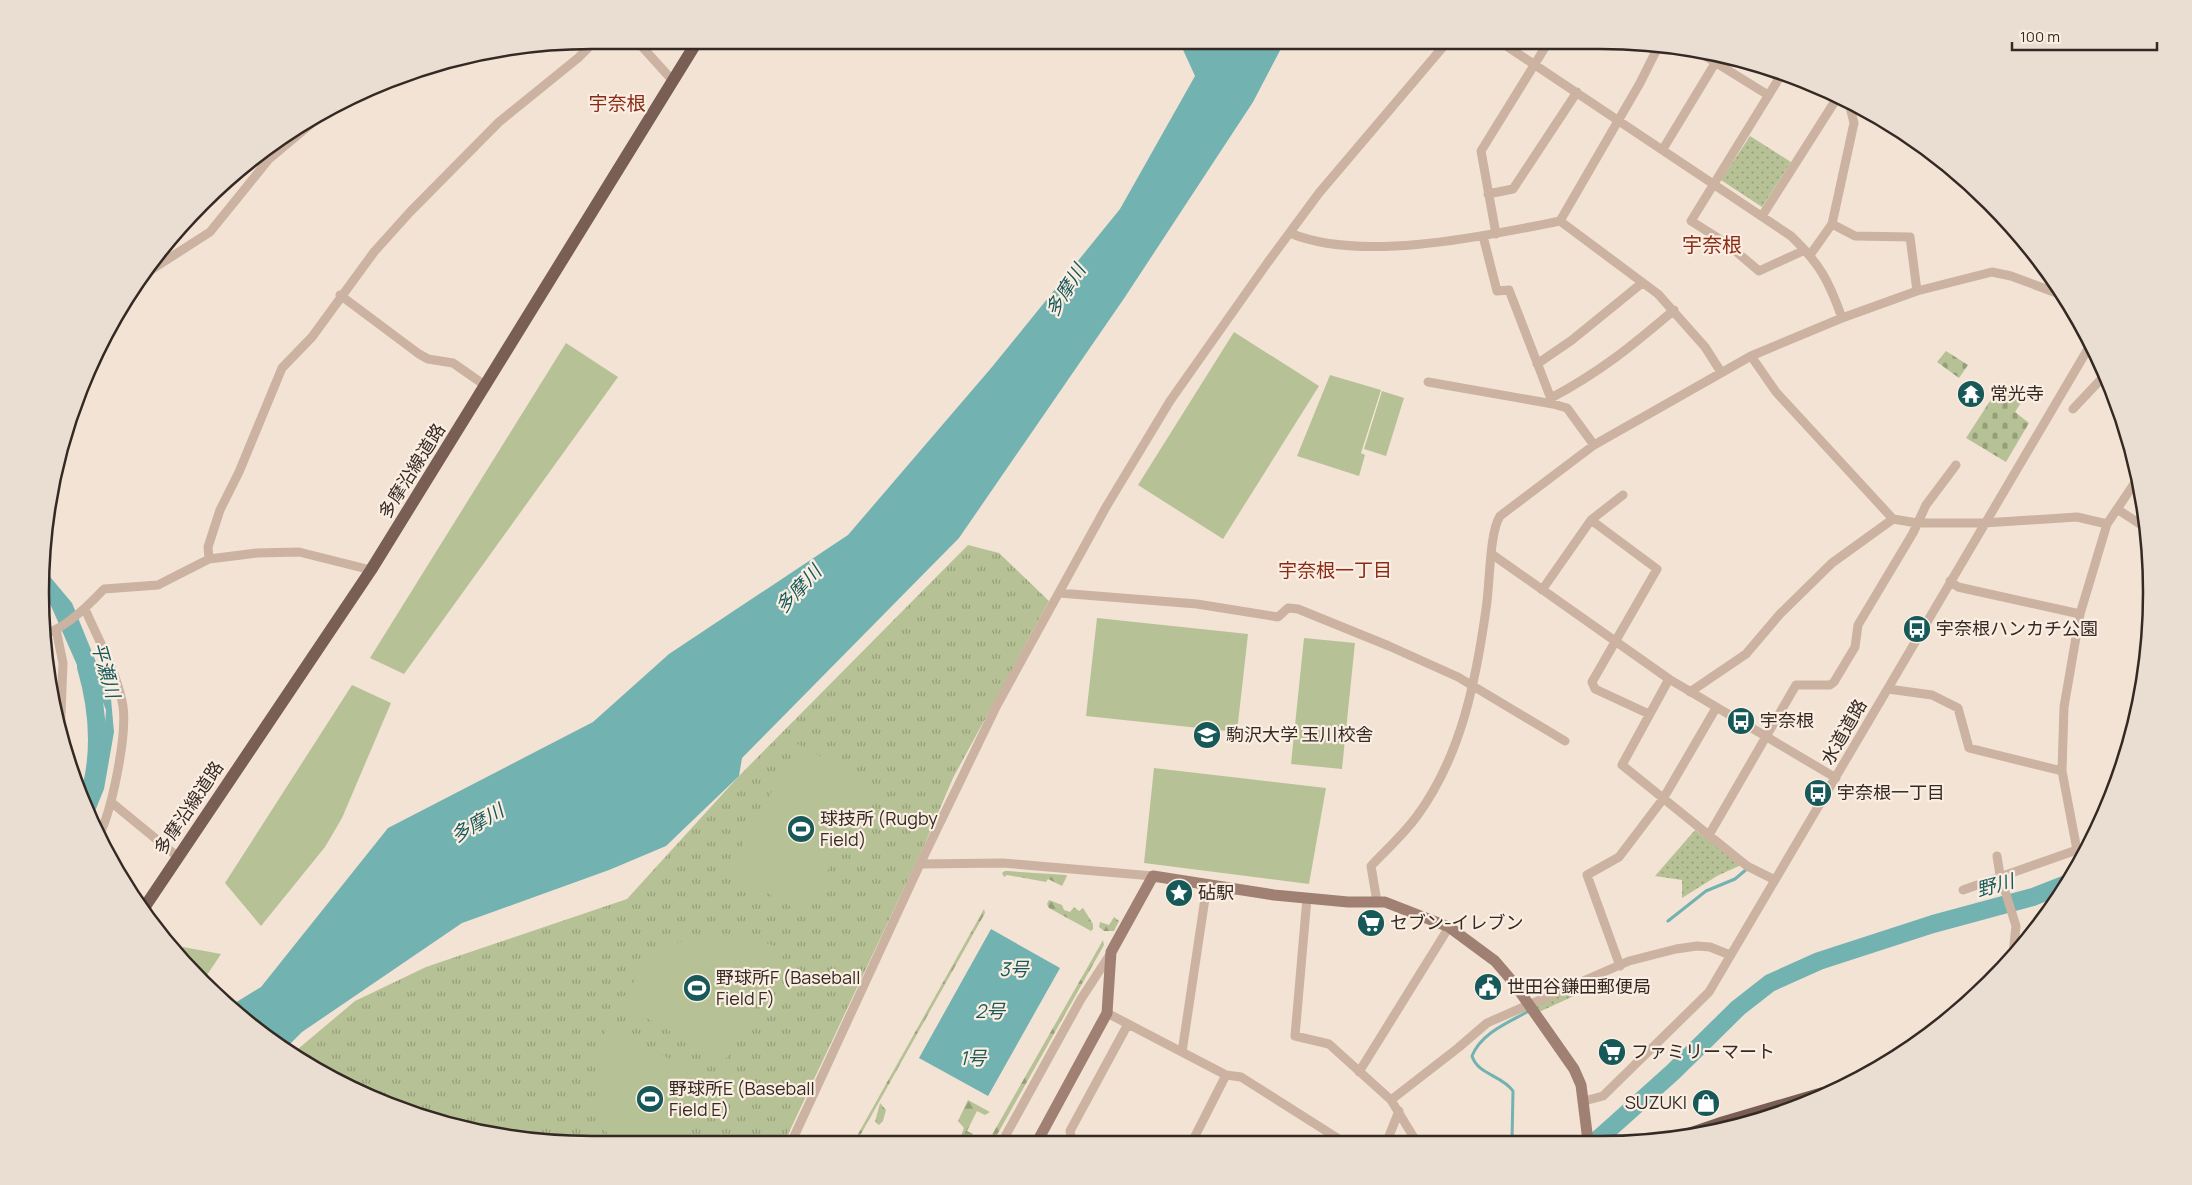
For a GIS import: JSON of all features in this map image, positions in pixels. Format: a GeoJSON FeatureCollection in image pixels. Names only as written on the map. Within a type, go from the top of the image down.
{"type":"FeatureCollection","features":[{"type":"Feature","properties":{"kind":"main road","name":"多摩沿線道路"},"geometry":{"type":"LineString","coordinates":[[147,904],[371,570],[693,49]]}},
{"type":"Feature","properties":{"kind":"street"},"geometry":{"type":"LineString","coordinates":[[209,559],[208,547],[220,510],[239,472],[282,368],[312,336],[340,295],[376,249],[466,154],[499,122],[587,49]]}},
{"type":"Feature","properties":{"kind":"street"},"geometry":{"type":"LineString","coordinates":[[644,49],[673,81]]}},
{"type":"Feature","properties":{"kind":"street"},"geometry":{"type":"LineString","coordinates":[[794,1136],[920,864],[997,705],[1106,507],[1170,402],[1290,233],[1319,194],[1441,49]]}},
{"type":"Feature","properties":{"kind":"street"},"geometry":{"type":"LineString","coordinates":[[1512,49],[1791,236],[1808,252],[1830,283],[1842,318]]}},
{"type":"Feature","properties":{"kind":"street"},"geometry":{"type":"LineString","coordinates":[[1496,234],[1481,151],[1545,49]]}},
{"type":"Feature","properties":{"kind":"street"},"geometry":{"type":"LineString","coordinates":[[1560,221],[1655,52]]}},
{"type":"Feature","properties":{"kind":"street"},"geometry":{"type":"LineString","coordinates":[[1663,149],[1716,61]]}},
{"type":"Feature","properties":{"kind":"street"},"geometry":{"type":"LineString","coordinates":[[1724,63],[1768,95]]}},
{"type":"Feature","properties":{"kind":"street"},"geometry":{"type":"LineString","coordinates":[[1778,79],[1691,220],[1726,243],[1759,271],[1808,252],[1832,224],[1854,123],[1851,111]]}},
{"type":"Feature","properties":{"kind":"street"},"geometry":{"type":"LineString","coordinates":[[1488,194],[1513,189],[1577,92]]}},
{"type":"Feature","properties":{"kind":"street"},"geometry":{"type":"LineString","coordinates":[[1762,216],[1834,102]]}},
{"type":"Feature","properties":{"kind":"street"},"geometry":{"type":"LineString","coordinates":[[158,266],[210,232],[269,159],[295,137]]}},
{"type":"Feature","properties":{"kind":"street"},"geometry":{"type":"LineString","coordinates":[[1290,233],[1306,240],[1321,242],[1391,246],[1483,236],[1560,221],[1658,294],[1706,347],[1721,372]]}},
{"type":"Feature","properties":{"kind":"street"},"geometry":{"type":"LineString","coordinates":[[1832,224],[1855,236],[1910,237],[1917,291]]}},
{"type":"Feature","properties":{"kind":"street"},"geometry":{"type":"LineString","coordinates":[[1483,236],[1497,291],[1509,290],[1552,401]]}},
{"type":"Feature","properties":{"kind":"street"},"geometry":{"type":"LineString","coordinates":[[1377,902],[1371,866],[1417,816],[1433,788],[1455,743],[1473,687],[1496,523],[1500,516],[1594,445],[1692,391],[1750,356],[1842,318],[1917,291],[1992,272],[2011,276],[2053,292]]}},
{"type":"Feature","properties":{"kind":"street"},"geometry":{"type":"LineString","coordinates":[[1537,364],[1572,340],[1642,283]]}},
{"type":"Feature","properties":{"kind":"street"},"geometry":{"type":"LineString","coordinates":[[340,295],[428,359],[453,363],[486,386]]}},
{"type":"Feature","properties":{"kind":"street"},"geometry":{"type":"LineString","coordinates":[[1552,401],[1621,355],[1674,310]]}},
{"type":"Feature","properties":{"kind":"street","name":"水道道路"},"geometry":{"type":"LineString","coordinates":[[1584,1101],[1603,1096],[1710,992],[1730,955],[2087,351]]}},
{"type":"Feature","properties":{"kind":"street"},"geometry":{"type":"LineString","coordinates":[[1750,356],[1776,392],[1893,519],[1917,523],[1984,524],[2077,516],[2107,524]]}},
{"type":"Feature","properties":{"kind":"street"},"geometry":{"type":"LineString","coordinates":[[2073,409],[2100,380]]}},
{"type":"Feature","properties":{"kind":"street"},"geometry":{"type":"LineString","coordinates":[[1428,382],[1552,401],[1568,408],[1594,445]]}},
{"type":"Feature","properties":{"kind":"street"},"geometry":{"type":"LineString","coordinates":[[1709,836],[1796,685],[1830,685],[1834,682],[1855,647],[1858,625],[1914,533],[1926,505],[1956,465]]}},
{"type":"Feature","properties":{"kind":"street"},"geometry":{"type":"LineString","coordinates":[[1963,890],[2000,875],[2077,850],[2062,771],[2064,706],[2080,614],[2107,524],[2133,486]]}},
{"type":"Feature","properties":{"kind":"street"},"geometry":{"type":"LineString","coordinates":[[1542,590],[1591,520],[1623,495]]}},
{"type":"Feature","properties":{"kind":"street"},"geometry":{"type":"LineString","coordinates":[[2117,509],[2139,523]]}},
{"type":"Feature","properties":{"kind":"street"},"geometry":{"type":"LineString","coordinates":[[1690,692],[1746,654],[1780,614],[1832,563],[1893,519]]}},
{"type":"Feature","properties":{"kind":"street"},"geometry":{"type":"LineString","coordinates":[[1591,520],[1657,569],[1592,682],[1595,689],[1649,714]]}},
{"type":"Feature","properties":{"kind":"street"},"geometry":{"type":"LineString","coordinates":[[50,631],[83,610],[104,589],[158,585],[209,559],[257,553],[299,552],[371,570]]}},
{"type":"Feature","properties":{"kind":"street"},"geometry":{"type":"LineString","coordinates":[[1493,555],[1669,679],[1836,778]]}},
{"type":"Feature","properties":{"kind":"street"},"geometry":{"type":"LineString","coordinates":[[1950,581],[1958,587],[2080,614]]}},
{"type":"Feature","properties":{"kind":"street"},"geometry":{"type":"LineString","coordinates":[[1059,594],[1198,604],[1278,617],[1288,608],[1298,609],[1389,646],[1473,687],[1565,741]]}},
{"type":"Feature","properties":{"kind":"street"},"geometry":{"type":"LineString","coordinates":[[83,610],[110,663],[122,702],[120,751],[111,802],[102,827]]}},
{"type":"Feature","properties":{"kind":"street"},"geometry":{"type":"LineString","coordinates":[[57,628],[63,663],[61,708]]}},
{"type":"Feature","properties":{"kind":"street"},"geometry":{"type":"LineString","coordinates":[[1669,679],[1622,765],[1747,866],[1775,880]]}},
{"type":"Feature","properties":{"kind":"street"},"geometry":{"type":"LineString","coordinates":[[1888,688],[1932,695],[1958,708],[1969,748],[2062,771]]}},
{"type":"Feature","properties":{"kind":"street"},"geometry":{"type":"LineString","coordinates":[[1620,966],[1587,875],[1619,857],[1663,799],[1716,708]]}},
{"type":"Feature","properties":{"kind":"street"},"geometry":{"type":"LineString","coordinates":[[111,802],[178,857]]}},
{"type":"Feature","properties":{"kind":"street"},"geometry":{"type":"LineString","coordinates":[[1997,856],[2000,875],[2016,926],[2014,944]]}},
{"type":"Feature","properties":{"kind":"street"},"geometry":{"type":"LineString","coordinates":[[920,864],[1002,863],[1153,876],[1307,898],[1385,902],[1449,927],[1495,961],[1574,1069],[1581,1085],[1587,1136]]}},
{"type":"Feature","properties":{"kind":"street"},"geometry":{"type":"LineString","coordinates":[[1005,1136],[1081,999],[1111,952],[1153,876]]}},
{"type":"Feature","properties":{"kind":"street"},"geometry":{"type":"LineString","coordinates":[[1182,1052],[1207,885]]}},
{"type":"Feature","properties":{"kind":"street"},"geometry":{"type":"LineString","coordinates":[[1307,898],[1295,1036],[1329,1044],[1391,1100],[1413,1136]]}},
{"type":"Feature","properties":{"kind":"street"},"geometry":{"type":"LineString","coordinates":[[1359,1072],[1449,927]]}},
{"type":"Feature","properties":{"kind":"street"},"geometry":{"type":"LineString","coordinates":[[1391,1100],[1487,1023],[1629,961],[1697,946],[1710,947],[1730,955]]}},
{"type":"Feature","properties":{"kind":"street"},"geometry":{"type":"LineString","coordinates":[[1040,1136],[1107,1013],[1111,952]]}},
{"type":"Feature","properties":{"kind":"street"},"geometry":{"type":"LineString","coordinates":[[1107,1013],[1226,1075],[1241,1077],[1334,1136]]}},
{"type":"Feature","properties":{"kind":"street"},"geometry":{"type":"LineString","coordinates":[[1071,1136],[1070,1131],[1128,1024]]}},
{"type":"Feature","properties":{"kind":"street"},"geometry":{"type":"LineString","coordinates":[[1195,1136],[1226,1075]]}},
{"type":"Feature","properties":{"kind":"street"},"geometry":{"type":"LineString","coordinates":[[1389,1136],[1399,1111]]}},
{"type":"Feature","properties":{"kind":"green space"},"geometry":{"type":"Polygon","coordinates":[[[1750,136],[1791,162],[1762,207],[1721,180],[1750,136]]]}},
{"type":"Feature","properties":{"kind":"green space"},"geometry":{"type":"Polygon","coordinates":[[[1234,332],[1319,386],[1223,539],[1138,485],[1234,332]]]}},
{"type":"Feature","properties":{"kind":"green space"},"geometry":{"type":"Polygon","coordinates":[[[566,343],[618,377],[404,674],[370,658],[566,343]]]}},
{"type":"Feature","properties":{"kind":"green space"},"geometry":{"type":"Polygon","coordinates":[[[1946,351],[1968,365],[1959,378],[1937,362],[1946,351]]]}},
{"type":"Feature","properties":{"kind":"green space"},"geometry":{"type":"Polygon","coordinates":[[[1330,375],[1381,390],[1361,453],[1365,455],[1359,476],[1297,456],[1330,375]]]}},
{"type":"Feature","properties":{"kind":"green space"},"geometry":{"type":"Polygon","coordinates":[[[2001,384],[2024,398],[2015,412],[2029,423],[2006,462],[1966,438],[2001,384]]]}},
{"type":"Feature","properties":{"kind":"green space"},"geometry":{"type":"Polygon","coordinates":[[[1382,391],[1404,398],[1386,456],[1364,449],[1382,391]]]}},
{"type":"Feature","properties":{"kind":"green space"},"geometry":{"type":"Polygon","coordinates":[[[968,545],[999,553],[1049,601],[953,778],[926,841],[787,1136],[557,1135],[486,1126],[452,1118],[384,1095],[352,1080],[298,1049],[355,1001],[426,967],[627,899],[739,776],[968,545]]]}},
{"type":"Feature","properties":{"kind":"green space"},"geometry":{"type":"Polygon","coordinates":[[[1097,618],[1248,634],[1237,732],[1086,716],[1097,618]]]}},
{"type":"Feature","properties":{"kind":"green space"},"geometry":{"type":"Polygon","coordinates":[[[1304,638],[1355,643],[1342,769],[1291,764],[1304,638]]]}},
{"type":"Feature","properties":{"kind":"green space"},"geometry":{"type":"Polygon","coordinates":[[[352,685],[391,703],[342,818],[325,847],[261,926],[225,883],[352,685]]]}},
{"type":"Feature","properties":{"kind":"green space","name":"球技所 (Rugby Field)"},"geometry":{"type":"Polygon","coordinates":[[[798,744],[874,786],[804,914],[728,871],[798,744]]]}},
{"type":"Feature","properties":{"kind":"green space"},"geometry":{"type":"Polygon","coordinates":[[[1154,768],[1326,788],[1309,884],[1144,863],[1154,768]]]}},
{"type":"Feature","properties":{"kind":"green space"},"geometry":{"type":"Polygon","coordinates":[[[1695,830],[1741,865],[1717,876],[1682,898],[1682,880],[1655,876],[1695,830]]]}},
{"type":"Feature","properties":{"kind":"green space"},"geometry":{"type":"Polygon","coordinates":[[[1005,871],[1067,876],[1062,886],[1048,879],[1046,882],[1007,875],[1004,877],[1002,873],[1005,871]]]}},
{"type":"Feature","properties":{"kind":"green space"},"geometry":{"type":"Polygon","coordinates":[[[1049,900],[1062,905],[1064,910],[1070,912],[1074,907],[1079,911],[1083,908],[1093,924],[1093,929],[1091,931],[1049,908],[1047,904],[1049,900]]]}},
{"type":"Feature","properties":{"kind":"green space"},"geometry":{"type":"Polygon","coordinates":[[[984,909],[985,913],[860,1136],[857,1136],[984,909]]]}},
{"type":"Feature","properties":{"kind":"green space"},"geometry":{"type":"Polygon","coordinates":[[[1114,917],[1119,921],[1114,931],[1104,931],[1099,927],[1100,922],[1109,925],[1114,917]]]}},
{"type":"Feature","properties":{"kind":"green space","name":"野球所F (Baseball Field F)"},"geometry":{"type":"Polygon","coordinates":[[[706,933],[748,937],[786,950],[724,1062],[620,1003],[640,972],[669,946],[706,933]]]}},
{"type":"Feature","properties":{"kind":"green space"},"geometry":{"type":"Polygon","coordinates":[[[1103,940],[1104,945],[996,1136],[991,1136],[1103,940]]]}},
{"type":"Feature","properties":{"kind":"green space"},"geometry":{"type":"Polygon","coordinates":[[[183,947],[221,954],[207,976],[182,949],[183,947]]]}},
{"type":"Feature","properties":{"kind":"green space"},"geometry":{"type":"Polygon","coordinates":[[[1598,976],[1602,983],[1537,1013],[1531,1004],[1598,976]]]}},
{"type":"Feature","properties":{"kind":"green space","name":"野球所E (Baseball Field E)"},"geometry":{"type":"Polygon","coordinates":[[[607,1025],[712,1082],[684,1136],[609,1136],[598,1116],[595,1068],[607,1025]]]}},
{"type":"Feature","properties":{"kind":"green space"},"geometry":{"type":"Polygon","coordinates":[[[968,1100],[990,1112],[985,1115],[977,1111],[967,1131],[973,1134],[972,1136],[961,1136],[964,1128],[958,1121],[968,1100]]]}},
{"type":"Feature","properties":{"kind":"green space"},"geometry":{"type":"Polygon","coordinates":[[[880,1103],[886,1110],[883,1121],[879,1125],[875,1122],[880,1103]]]}},
{"type":"Feature","properties":{"kind":"water","name":"多摩川"},"geometry":{"type":"Polygon","coordinates":[[[1183,49],[1281,49],[1253,102],[1125,297],[959,538],[742,758],[739,776],[666,846],[609,870],[462,923],[302,1032],[289,1045],[236,1002],[261,987],[388,828],[593,722],[669,654],[848,535],[992,367],[1120,209],[1195,76],[1183,49]]]}},
{"type":"Feature","properties":{"kind":"water"},"geometry":{"type":"Polygon","coordinates":[[[49,576],[72,603],[111,699],[114,732],[104,789],[95,811],[87,793],[95,784],[104,739],[106,710],[100,695],[84,681],[49,602],[49,576]]]}},
{"type":"Feature","properties":{"kind":"water"},"geometry":{"type":"Polygon","coordinates":[[[991,929],[1060,968],[988,1096],[919,1058],[991,929]]]}},
{"type":"Feature","properties":{"kind":"waterway","name":"平瀬川"},"geometry":{"type":"LineString","coordinates":[[86,667],[94,703],[97,738],[94,774],[88,797]]}},
{"type":"Feature","properties":{"kind":"waterway"},"geometry":{"type":"LineString","coordinates":[[1668,921],[1706,891],[1735,879],[1748,868]]}},
{"type":"Feature","properties":{"kind":"waterway"},"geometry":{"type":"LineString","coordinates":[[1602,1136],[1673,1072],[1738,1008],[1770,983],[1819,961],[1933,924],[2033,897],[2056,888]]}},
{"type":"Feature","properties":{"kind":"waterway"},"geometry":{"type":"LineString","coordinates":[[1512,1136],[1513,1091],[1503,1081],[1479,1067],[1472,1056],[1482,1041],[1496,1029],[1529,1011]]}},
{"type":"Feature","properties":{"kind":"place","name":"常光寺"},"geometry":{"type":"Point","coordinates":[1971,394]}},
{"type":"Feature","properties":{"kind":"place","name":"宇奈根ハンカチ公園"},"geometry":{"type":"Point","coordinates":[1917,629]}},
{"type":"Feature","properties":{"kind":"place","name":"宇奈根"},"geometry":{"type":"Point","coordinates":[1741,721]}},
{"type":"Feature","properties":{"kind":"place","name":"駒沢大学 玉川校舎"},"geometry":{"type":"Point","coordinates":[1207,735]}},
{"type":"Feature","properties":{"kind":"place","name":"宇奈根一丁目"},"geometry":{"type":"Point","coordinates":[1818,793]}},
{"type":"Feature","properties":{"kind":"place","name":"球技所 (Rugby Field)"},"geometry":{"type":"Point","coordinates":[801,829]}},
{"type":"Feature","properties":{"kind":"place","name":"砧駅"},"geometry":{"type":"Point","coordinates":[1179,893]}},
{"type":"Feature","properties":{"kind":"place","name":"セブン-イレブン"},"geometry":{"type":"Point","coordinates":[1371,923]}},
{"type":"Feature","properties":{"kind":"place","name":"世田谷鎌田郵便局"},"geometry":{"type":"Point","coordinates":[1488,987]}},
{"type":"Feature","properties":{"kind":"place","name":"野球所F (Baseball Field F)"},"geometry":{"type":"Point","coordinates":[697,988]}},
{"type":"Feature","properties":{"kind":"place","name":"ファミリーマート"},"geometry":{"type":"Point","coordinates":[1612,1052]}},
{"type":"Feature","properties":{"kind":"place","name":"野球所E (Baseball Field E)"},"geometry":{"type":"Point","coordinates":[650,1099]}},
{"type":"Feature","properties":{"kind":"place","name":"SUZUKI"},"geometry":{"type":"Point","coordinates":[1706,1103]}},
{"type":"Feature","properties":{"kind":"district","name":"宇奈根"},"geometry":{"type":"Point","coordinates":[617,103]}},
{"type":"Feature","properties":{"kind":"district","name":"宇奈根"},"geometry":{"type":"Point","coordinates":[1712,245]}},
{"type":"Feature","properties":{"kind":"district","name":"宇奈根一丁目"},"geometry":{"type":"Point","coordinates":[1335,570]}},
{"type":"Feature","properties":{"kind":"water label","name":"野川"},"geometry":{"type":"Point","coordinates":[1995,885]}},
{"type":"Feature","properties":{"kind":"water label","name":"3号"},"geometry":{"type":"Point","coordinates":[1014,969]}},
{"type":"Feature","properties":{"kind":"water label","name":"2号"},"geometry":{"type":"Point","coordinates":[990,1011]}},
{"type":"Feature","properties":{"kind":"water label","name":"1号"},"geometry":{"type":"Point","coordinates":[973,1058]}}]}
